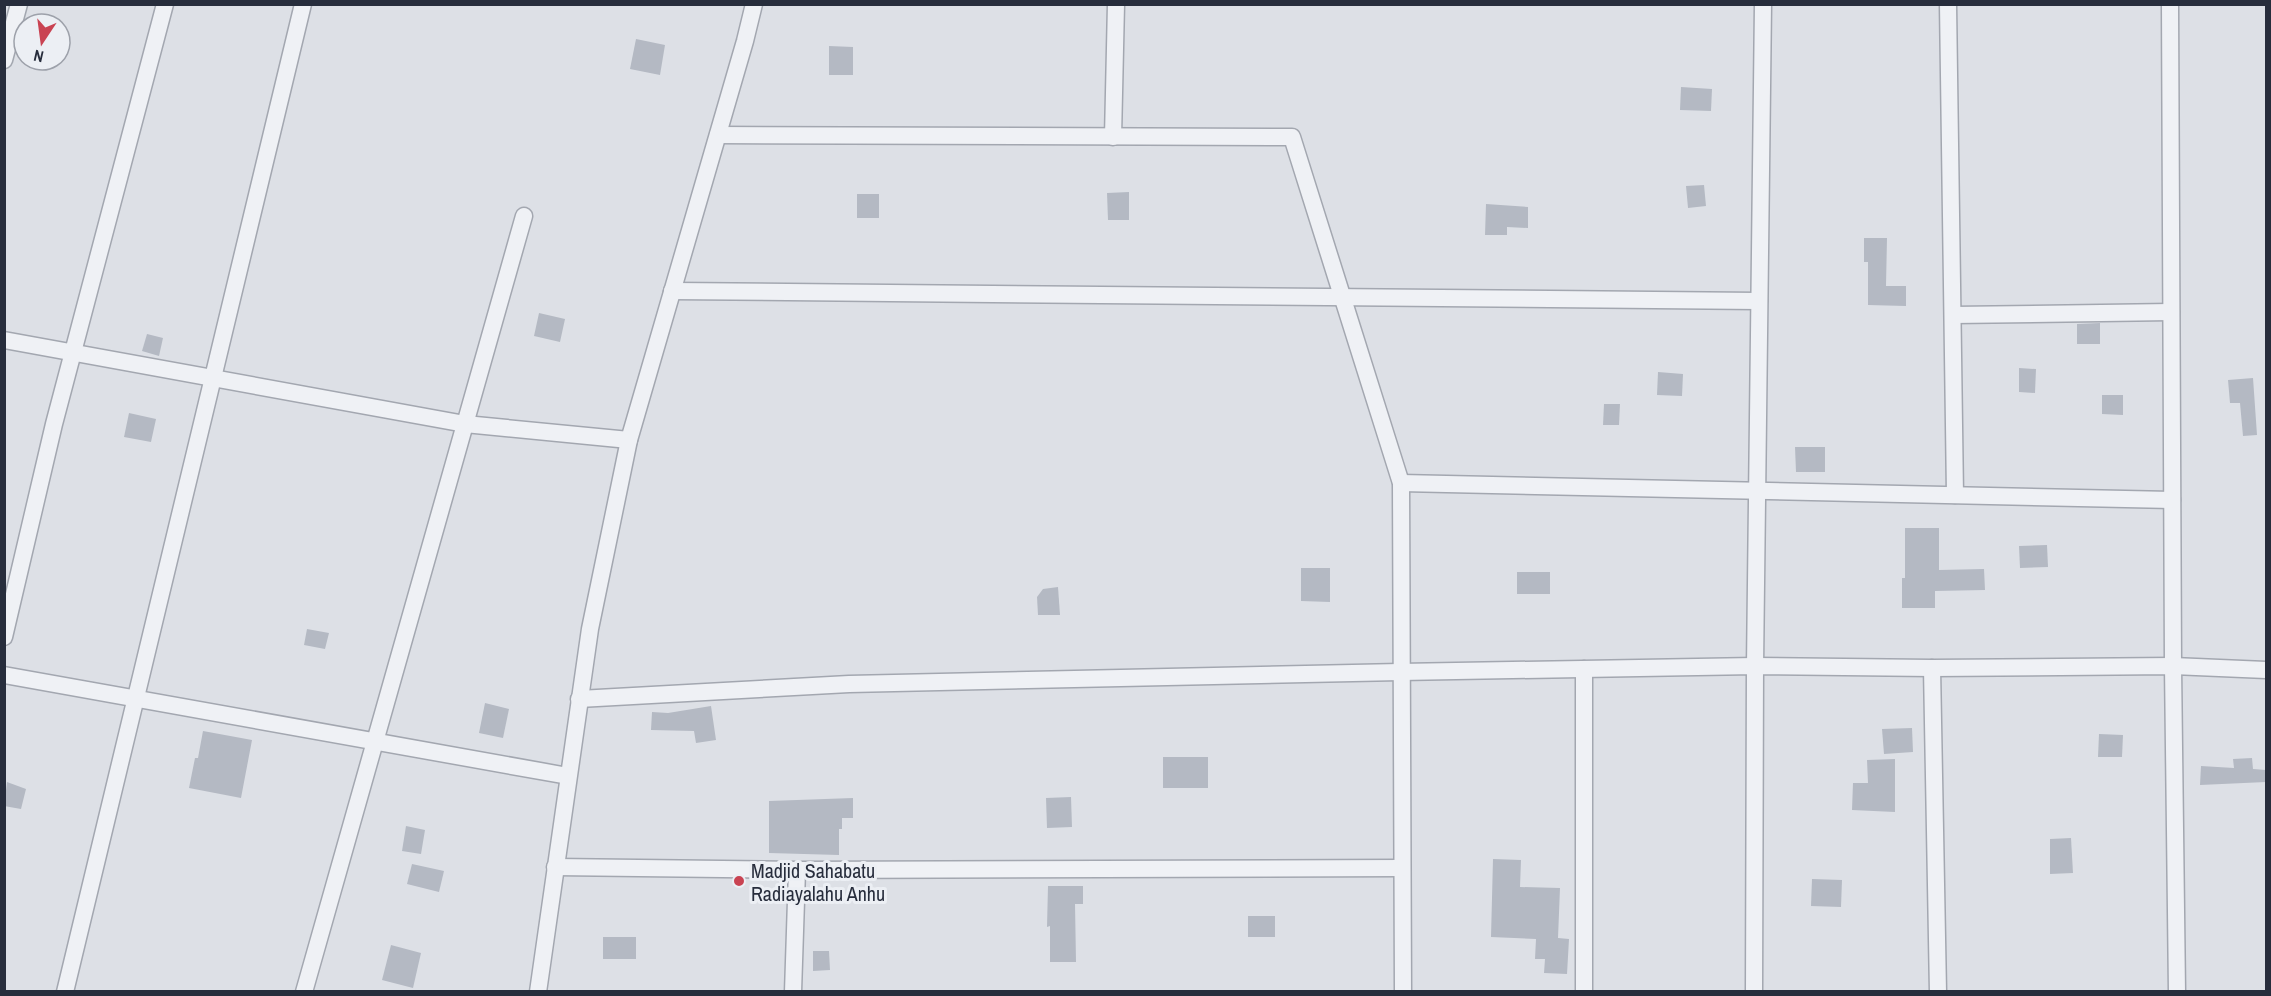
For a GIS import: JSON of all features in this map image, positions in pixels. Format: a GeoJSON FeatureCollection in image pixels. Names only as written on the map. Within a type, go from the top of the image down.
{"type":"FeatureCollection","features":[{"type":"Feature","properties":{"kind":"street"},"geometry":{"type":"LineString","coordinates":[[4,60],[19,4]]}},
{"type":"Feature","properties":{"kind":"street"},"geometry":{"type":"LineString","coordinates":[[4,637],[54,424],[165,4]]}},
{"type":"Feature","properties":{"kind":"street"},"geometry":{"type":"LineString","coordinates":[[65,992],[303,4]]}},
{"type":"Feature","properties":{"kind":"street"},"geometry":{"type":"LineString","coordinates":[[538,992],[590,629],[629,440],[754,4]]}},
{"type":"Feature","properties":{"kind":"street"},"geometry":{"type":"LineString","coordinates":[[1113,136],[1116,4]]}},
{"type":"Feature","properties":{"kind":"street"},"geometry":{"type":"LineString","coordinates":[[1754,992],[1755,666],[1763,4]]}},
{"type":"Feature","properties":{"kind":"street"},"geometry":{"type":"LineString","coordinates":[[1948,4],[1955,495]]}},
{"type":"Feature","properties":{"kind":"street"},"geometry":{"type":"LineString","coordinates":[[2170,4],[2177,992]]}},
{"type":"Feature","properties":{"kind":"street"},"geometry":{"type":"LineString","coordinates":[[718,135],[1292,137],[1401,483],[1403,992]]}},
{"type":"Feature","properties":{"kind":"street"},"geometry":{"type":"LineString","coordinates":[[304,992],[524,216]]}},
{"type":"Feature","properties":{"kind":"street"},"geometry":{"type":"LineString","coordinates":[[672,291],[1760,301]]}},
{"type":"Feature","properties":{"kind":"street"},"geometry":{"type":"LineString","coordinates":[[1953,315],[2171,312]]}},
{"type":"Feature","properties":{"kind":"street"},"geometry":{"type":"LineString","coordinates":[[4,340],[465,424],[629,440]]}},
{"type":"Feature","properties":{"kind":"street"},"geometry":{"type":"LineString","coordinates":[[1401,483],[2172,500]]}},
{"type":"Feature","properties":{"kind":"street"},"geometry":{"type":"LineString","coordinates":[[579,699],[849,684],[1400,672],[1755,666],[1932,668],[2173,666],[2266,670]]}},
{"type":"Feature","properties":{"kind":"street"},"geometry":{"type":"LineString","coordinates":[[1932,668],[1938,992]]}},
{"type":"Feature","properties":{"kind":"street"},"geometry":{"type":"LineString","coordinates":[[1584,669],[1584,992]]}},
{"type":"Feature","properties":{"kind":"street"},"geometry":{"type":"LineString","coordinates":[[4,675],[568,776]]}},
{"type":"Feature","properties":{"kind":"street"},"geometry":{"type":"LineString","coordinates":[[555,867],[797,870],[1402,868]]}},
{"type":"Feature","properties":{"kind":"street"},"geometry":{"type":"LineString","coordinates":[[793,992],[797,870]]}},
{"type":"Feature","properties":{"kind":"building"},"geometry":{"type":"Polygon","coordinates":[[[636,39],[665,45],[660,75],[630,69],[636,39]]]}},
{"type":"Feature","properties":{"kind":"building"},"geometry":{"type":"Polygon","coordinates":[[[829,46],[853,47],[853,75],[829,75],[829,46]]]}},
{"type":"Feature","properties":{"kind":"building"},"geometry":{"type":"Polygon","coordinates":[[[1681,87],[1712,89],[1711,111],[1680,110],[1681,87]]]}},
{"type":"Feature","properties":{"kind":"building"},"geometry":{"type":"Polygon","coordinates":[[[1704,185],[1706,206],[1688,208],[1686,186],[1704,185]]]}},
{"type":"Feature","properties":{"kind":"building"},"geometry":{"type":"Polygon","coordinates":[[[1129,192],[1129,220],[1108,220],[1107,193],[1129,192]]]}},
{"type":"Feature","properties":{"kind":"building"},"geometry":{"type":"Polygon","coordinates":[[[857,194],[879,194],[879,218],[857,218],[857,194]]]}},
{"type":"Feature","properties":{"kind":"building"},"geometry":{"type":"Polygon","coordinates":[[[1486,204],[1528,207],[1528,228],[1507,227],[1507,235],[1485,235],[1486,204]]]}},
{"type":"Feature","properties":{"kind":"building"},"geometry":{"type":"Polygon","coordinates":[[[1864,238],[1887,238],[1886,286],[1906,286],[1906,306],[1868,305],[1868,262],[1864,262],[1864,238]]]}},
{"type":"Feature","properties":{"kind":"building"},"geometry":{"type":"Polygon","coordinates":[[[539,313],[565,319],[560,342],[534,336],[539,313]]]}},
{"type":"Feature","properties":{"kind":"building"},"geometry":{"type":"Polygon","coordinates":[[[2100,323],[2100,344],[2077,344],[2077,324],[2100,323]]]}},
{"type":"Feature","properties":{"kind":"building"},"geometry":{"type":"Polygon","coordinates":[[[147,334],[163,338],[159,356],[142,351],[147,334]]]}},
{"type":"Feature","properties":{"kind":"building"},"geometry":{"type":"Polygon","coordinates":[[[2019,368],[2036,369],[2035,393],[2019,392],[2019,368]]]}},
{"type":"Feature","properties":{"kind":"building"},"geometry":{"type":"Polygon","coordinates":[[[1658,372],[1683,374],[1682,396],[1657,395],[1658,372]]]}},
{"type":"Feature","properties":{"kind":"building"},"geometry":{"type":"Polygon","coordinates":[[[2253,378],[2257,435],[2243,436],[2240,403],[2230,403],[2228,380],[2253,378]]]}},
{"type":"Feature","properties":{"kind":"building"},"geometry":{"type":"Polygon","coordinates":[[[2102,395],[2123,395],[2123,415],[2102,414],[2102,395]]]}},
{"type":"Feature","properties":{"kind":"building"},"geometry":{"type":"Polygon","coordinates":[[[1604,404],[1620,404],[1619,425],[1603,425],[1604,404]]]}},
{"type":"Feature","properties":{"kind":"building"},"geometry":{"type":"Polygon","coordinates":[[[129,413],[156,419],[151,442],[124,437],[129,413]]]}},
{"type":"Feature","properties":{"kind":"building"},"geometry":{"type":"Polygon","coordinates":[[[1795,447],[1825,447],[1825,472],[1796,472],[1795,447]]]}},
{"type":"Feature","properties":{"kind":"building"},"geometry":{"type":"Polygon","coordinates":[[[1905,528],[1939,528],[1939,570],[1984,569],[1985,590],[1935,591],[1935,608],[1902,608],[1902,578],[1905,578],[1905,528]]]}},
{"type":"Feature","properties":{"kind":"building"},"geometry":{"type":"Polygon","coordinates":[[[2047,545],[2048,567],[2020,568],[2019,546],[2047,545]]]}},
{"type":"Feature","properties":{"kind":"building"},"geometry":{"type":"Polygon","coordinates":[[[1301,568],[1330,568],[1330,602],[1301,601],[1301,568]]]}},
{"type":"Feature","properties":{"kind":"building"},"geometry":{"type":"Polygon","coordinates":[[[1517,572],[1550,572],[1550,594],[1517,594],[1517,572]]]}},
{"type":"Feature","properties":{"kind":"building"},"geometry":{"type":"Polygon","coordinates":[[[1058,587],[1060,615],[1038,615],[1037,597],[1043,589],[1058,587]]]}},
{"type":"Feature","properties":{"kind":"building"},"geometry":{"type":"Polygon","coordinates":[[[307,629],[329,633],[325,649],[304,645],[307,629]]]}},
{"type":"Feature","properties":{"kind":"building"},"geometry":{"type":"Polygon","coordinates":[[[485,703],[509,709],[503,738],[479,733],[485,703]]]}},
{"type":"Feature","properties":{"kind":"building"},"geometry":{"type":"Polygon","coordinates":[[[711,706],[716,740],[696,743],[694,731],[651,730],[652,712],[668,713],[711,706]]]}},
{"type":"Feature","properties":{"kind":"building"},"geometry":{"type":"Polygon","coordinates":[[[1912,728],[1913,752],[1884,754],[1882,729],[1912,728]]]}},
{"type":"Feature","properties":{"kind":"building"},"geometry":{"type":"Polygon","coordinates":[[[203,731],[252,740],[241,798],[189,788],[203,731]]]}},
{"type":"Feature","properties":{"kind":"building"},"geometry":{"type":"Polygon","coordinates":[[[2099,734],[2123,735],[2122,757],[2098,757],[2099,734]]]}},
{"type":"Feature","properties":{"kind":"building"},"geometry":{"type":"Polygon","coordinates":[[[1163,757],[1208,757],[1208,788],[1163,788],[1163,757]]]}},
{"type":"Feature","properties":{"kind":"building"},"geometry":{"type":"Polygon","coordinates":[[[2252,758],[2253,769],[2266,770],[2266,782],[2200,785],[2201,766],[2234,768],[2233,759],[2252,758]]]}},
{"type":"Feature","properties":{"kind":"building"},"geometry":{"type":"Polygon","coordinates":[[[1895,759],[1895,812],[1852,810],[1853,783],[1868,783],[1867,760],[1895,759]]]}},
{"type":"Feature","properties":{"kind":"building"},"geometry":{"type":"Polygon","coordinates":[[[7,782],[26,789],[21,809],[4,806],[7,782]]]}},
{"type":"Feature","properties":{"kind":"building"},"geometry":{"type":"Polygon","coordinates":[[[1071,797],[1072,827],[1047,828],[1046,798],[1071,797]]]}},
{"type":"Feature","properties":{"kind":"building"},"geometry":{"type":"Polygon","coordinates":[[[853,798],[853,818],[842,818],[842,829],[839,829],[839,855],[769,853],[769,801],[853,798]]]}},
{"type":"Feature","properties":{"kind":"building"},"geometry":{"type":"Polygon","coordinates":[[[406,826],[425,830],[421,854],[402,851],[406,826]]]}},
{"type":"Feature","properties":{"kind":"building"},"geometry":{"type":"Polygon","coordinates":[[[2071,838],[2073,873],[2050,874],[2050,839],[2071,838]]]}},
{"type":"Feature","properties":{"kind":"building"},"geometry":{"type":"Polygon","coordinates":[[[1493,859],[1521,860],[1520,887],[1560,888],[1558,938],[1569,939],[1567,974],[1544,973],[1545,959],[1535,959],[1536,939],[1491,937],[1493,859]]]}},
{"type":"Feature","properties":{"kind":"building"},"geometry":{"type":"Polygon","coordinates":[[[412,864],[444,871],[439,892],[407,884],[412,864]]]}},
{"type":"Feature","properties":{"kind":"building"},"geometry":{"type":"Polygon","coordinates":[[[1812,879],[1842,880],[1841,907],[1811,906],[1812,879]]]}},
{"type":"Feature","properties":{"kind":"building"},"geometry":{"type":"Polygon","coordinates":[[[1048,886],[1083,886],[1083,904],[1075,904],[1076,962],[1050,962],[1050,926],[1047,927],[1048,886]]]}},
{"type":"Feature","properties":{"kind":"building"},"geometry":{"type":"Polygon","coordinates":[[[1248,916],[1275,916],[1275,937],[1248,937],[1248,916]]]}},
{"type":"Feature","properties":{"kind":"building"},"geometry":{"type":"Polygon","coordinates":[[[603,937],[636,937],[636,959],[603,959],[603,937]]]}},
{"type":"Feature","properties":{"kind":"building"},"geometry":{"type":"Polygon","coordinates":[[[391,945],[421,953],[413,988],[382,980],[391,945]]]}},
{"type":"Feature","properties":{"kind":"building"},"geometry":{"type":"Polygon","coordinates":[[[813,951],[829,951],[830,970],[813,971],[813,951]]]}},
{"type":"Feature","properties":{"kind":"place","name":"Madjid Sahabatu Radiayalahu Anhu"},"geometry":{"type":"Point","coordinates":[739,881]}}]}
